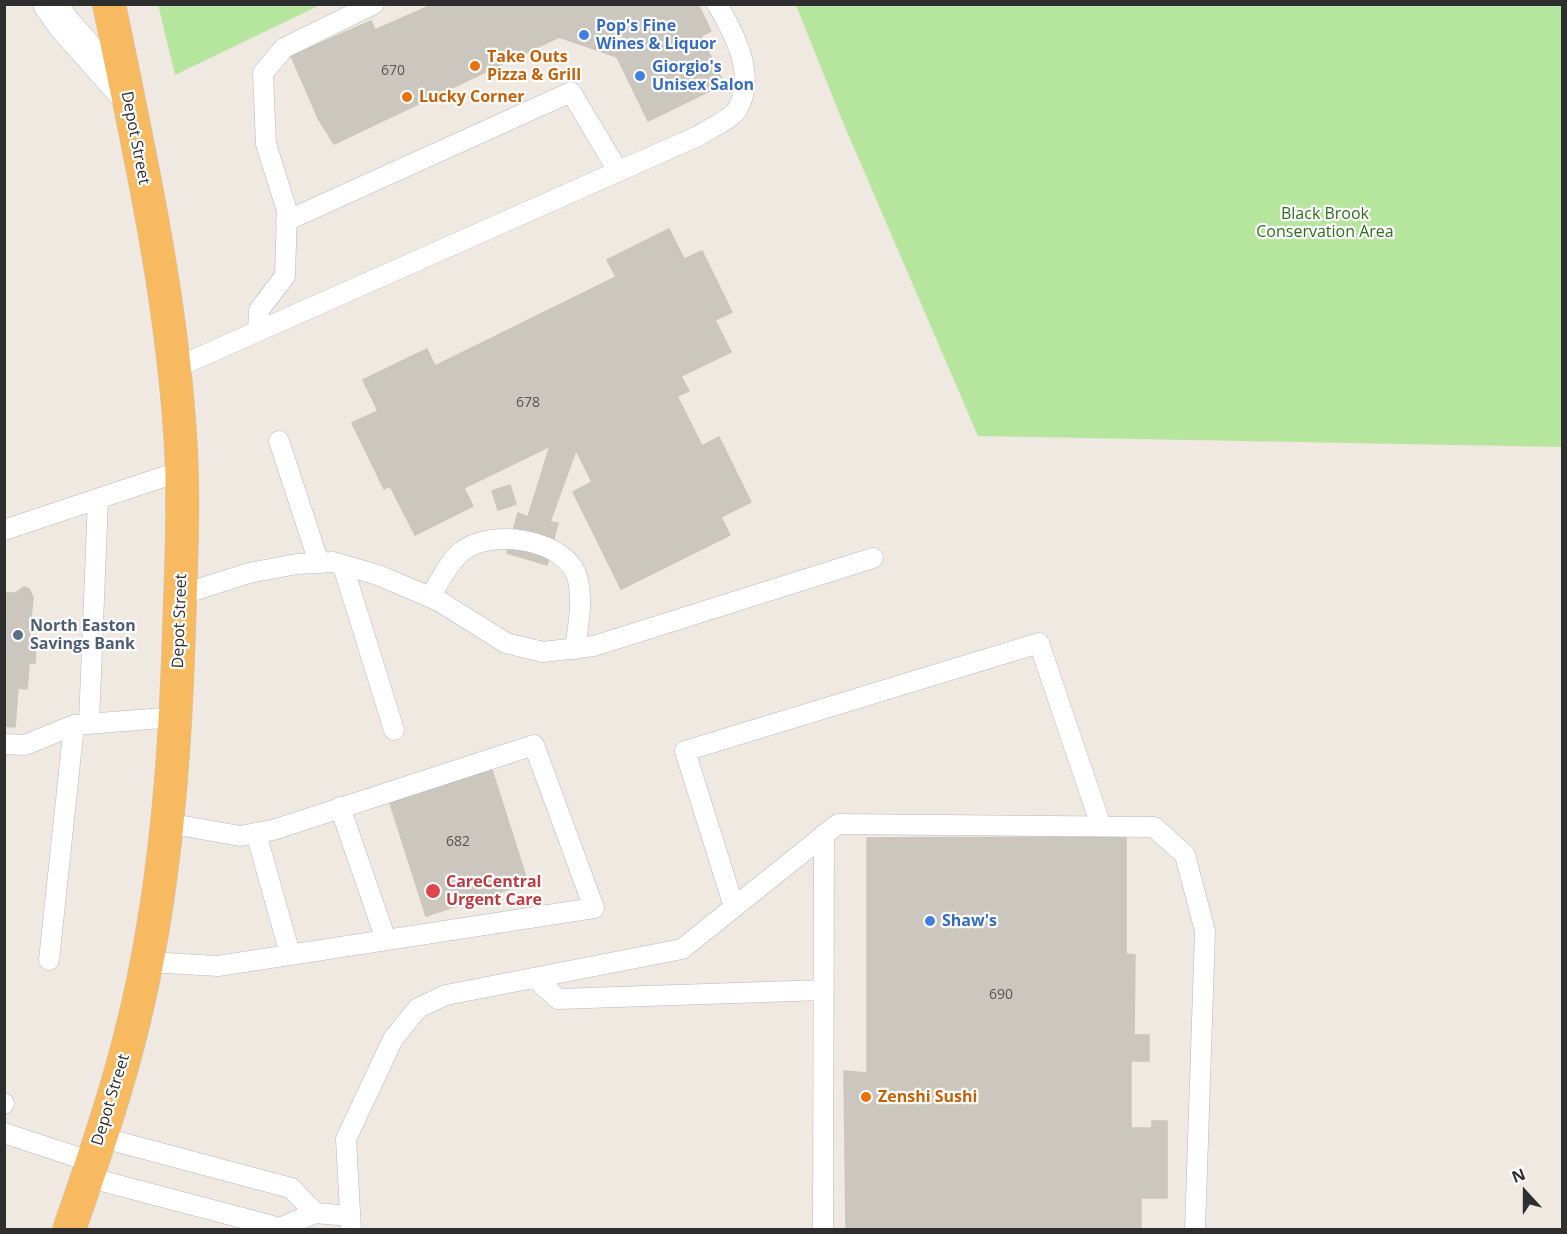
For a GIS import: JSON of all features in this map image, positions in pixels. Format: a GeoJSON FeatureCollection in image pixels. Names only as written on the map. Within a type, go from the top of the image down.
{"type":"FeatureCollection","features":[{"type":"Feature","properties":{"kind":"highway","name":"Depot Street"},"geometry":{"type":"LineString","coordinates":[[69,1230],[135,1020],[147,962],[167,823],[176,717],[180,595],[182,471],[173,369],[156,250],[109,4]]}},
{"type":"Feature","properties":{"kind":"street"},"geometry":{"type":"LineString","coordinates":[[50,4],[64,24],[127,95]]}},
{"type":"Feature","properties":{"kind":"lane"},"geometry":{"type":"LineString","coordinates":[[258,331],[259,310],[285,276],[287,211],[266,144],[263,73],[284,48],[374,4]]}},
{"type":"Feature","properties":{"kind":"lane"},"geometry":{"type":"LineString","coordinates":[[173,369],[698,136],[736,111],[746,82],[734,33],[717,4]]}},
{"type":"Feature","properties":{"kind":"lane"},"geometry":{"type":"LineString","coordinates":[[286,220],[571,92],[618,171]]}},
{"type":"Feature","properties":{"kind":"lane"},"geometry":{"type":"LineString","coordinates":[[279,441],[319,563]]}},
{"type":"Feature","properties":{"kind":"lane"},"geometry":{"type":"LineString","coordinates":[[4,530],[182,471]]}},
{"type":"Feature","properties":{"kind":"lane"},"geometry":{"type":"LineString","coordinates":[[49,960],[81,724],[98,500]]}},
{"type":"Feature","properties":{"kind":"lane"},"geometry":{"type":"LineString","coordinates":[[430,597],[461,551],[483,540],[515,538],[554,550],[571,563],[578,579],[580,607],[575,648]]}},
{"type":"Feature","properties":{"kind":"lane"},"geometry":{"type":"LineString","coordinates":[[180,595],[249,573],[319,563],[344,566],[378,575],[430,597],[506,643],[543,652],[594,646],[873,558]]}},
{"type":"Feature","properties":{"kind":"lane"},"geometry":{"type":"LineString","coordinates":[[344,566],[394,730]]}},
{"type":"Feature","properties":{"kind":"lane"},"geometry":{"type":"LineString","coordinates":[[734,907],[685,752],[1039,643],[1101,826]]}},
{"type":"Feature","properties":{"kind":"lane"},"geometry":{"type":"LineString","coordinates":[[4,744],[25,745],[81,724],[176,717]]}},
{"type":"Feature","properties":{"kind":"lane"},"geometry":{"type":"LineString","coordinates":[[147,962],[218,966],[594,908],[534,745],[256,833],[240,836],[167,823]]}},
{"type":"Feature","properties":{"kind":"lane"},"geometry":{"type":"LineString","coordinates":[[340,807],[386,940]]}},
{"type":"Feature","properties":{"kind":"lane"},"geometry":{"type":"LineString","coordinates":[[93,1159],[291,1188],[315,1213],[350,1223],[346,1139],[393,1039],[418,1008],[446,995],[682,949],[838,824],[1154,827],[1185,855],[1205,931],[1196,1230]]}},
{"type":"Feature","properties":{"kind":"lane"},"geometry":{"type":"LineString","coordinates":[[256,833],[290,954]]}},
{"type":"Feature","properties":{"kind":"lane"},"geometry":{"type":"LineString","coordinates":[[823,1230],[824,834]]}},
{"type":"Feature","properties":{"kind":"lane"},"geometry":{"type":"LineString","coordinates":[[534,978],[558,999],[824,990]]}},
{"type":"Feature","properties":{"kind":"lane"},"geometry":{"type":"LineString","coordinates":[[4,1133],[93,1159],[280,1228],[315,1213]]}},
{"type":"Feature","properties":{"kind":"green space"},"geometry":{"type":"Polygon","coordinates":[[[158,4],[320,4],[320,5],[175,75],[158,4]]]}},
{"type":"Feature","properties":{"kind":"green space","name":"Black Brook Conservation Area"},"geometry":{"type":"Polygon","coordinates":[[[796,5],[1562,5],[1562,447],[978,436],[842,120],[796,5]]]}},
{"type":"Feature","properties":{"kind":"building"},"geometry":{"type":"Polygon","coordinates":[[[434,4],[698,4],[711,31],[701,36],[724,84],[648,121],[617,57],[559,37],[334,144],[318,118],[291,56],[371,21],[375,30],[434,4]]]}},
{"type":"Feature","properties":{"kind":"building"},"geometry":{"type":"Polygon","coordinates":[[[669,229],[684,259],[702,251],[732,312],[715,320],[731,352],[681,376],[689,391],[677,396],[702,446],[719,437],[751,502],[721,517],[730,535],[621,589],[573,492],[592,482],[576,450],[550,522],[558,523],[547,565],[507,553],[518,513],[528,517],[550,446],[464,488],[473,506],[415,535],[390,486],[384,489],[352,423],[378,411],[363,380],[427,349],[435,366],[616,277],[607,260],[669,229]]]}},
{"type":"Feature","properties":{"kind":"building"},"geometry":{"type":"Polygon","coordinates":[[[510,485],[516,504],[498,510],[492,491],[510,485]]]}},
{"type":"Feature","properties":{"kind":"building"},"geometry":{"type":"Polygon","coordinates":[[[24,587],[29,589],[33,597],[29,642],[36,642],[35,663],[29,663],[27,689],[18,688],[15,727],[4,726],[4,593],[15,593],[24,587]]]}},
{"type":"Feature","properties":{"kind":"building"},"geometry":{"type":"Polygon","coordinates":[[[491,767],[528,883],[426,916],[389,800],[491,767]]]}},
{"type":"Feature","properties":{"kind":"building"},"geometry":{"type":"Polygon","coordinates":[[[1126,837],[1126,954],[1135,955],[1134,1035],[1149,1035],[1149,1061],[1131,1061],[1131,1128],[1152,1128],[1152,1121],[1167,1121],[1167,1198],[1141,1198],[1141,1230],[846,1230],[844,1071],[867,1073],[867,838],[1126,837]]]}},
{"type":"Feature","properties":{"kind":"place","name":"Pop's Fine Wines & Liquor"},"geometry":{"type":"Point","coordinates":[584,35]}},
{"type":"Feature","properties":{"kind":"place","name":"Take Outs Pizza & Grill"},"geometry":{"type":"Point","coordinates":[475,66]}},
{"type":"Feature","properties":{"kind":"place","name":"Giorgio's Unisex Salon"},"geometry":{"type":"Point","coordinates":[640,76]}},
{"type":"Feature","properties":{"kind":"place","name":"Lucky Corner"},"geometry":{"type":"Point","coordinates":[407,97]}},
{"type":"Feature","properties":{"kind":"place","name":"North Easton Savings Bank"},"geometry":{"type":"Point","coordinates":[18,635]}},
{"type":"Feature","properties":{"kind":"place","name":"CareCentral Urgent Care"},"geometry":{"type":"Point","coordinates":[433,891]}},
{"type":"Feature","properties":{"kind":"place","name":"Shaw's"},"geometry":{"type":"Point","coordinates":[930,921]}},
{"type":"Feature","properties":{"kind":"place","name":"Zenshi Sushi"},"geometry":{"type":"Point","coordinates":[866,1097]}}]}
